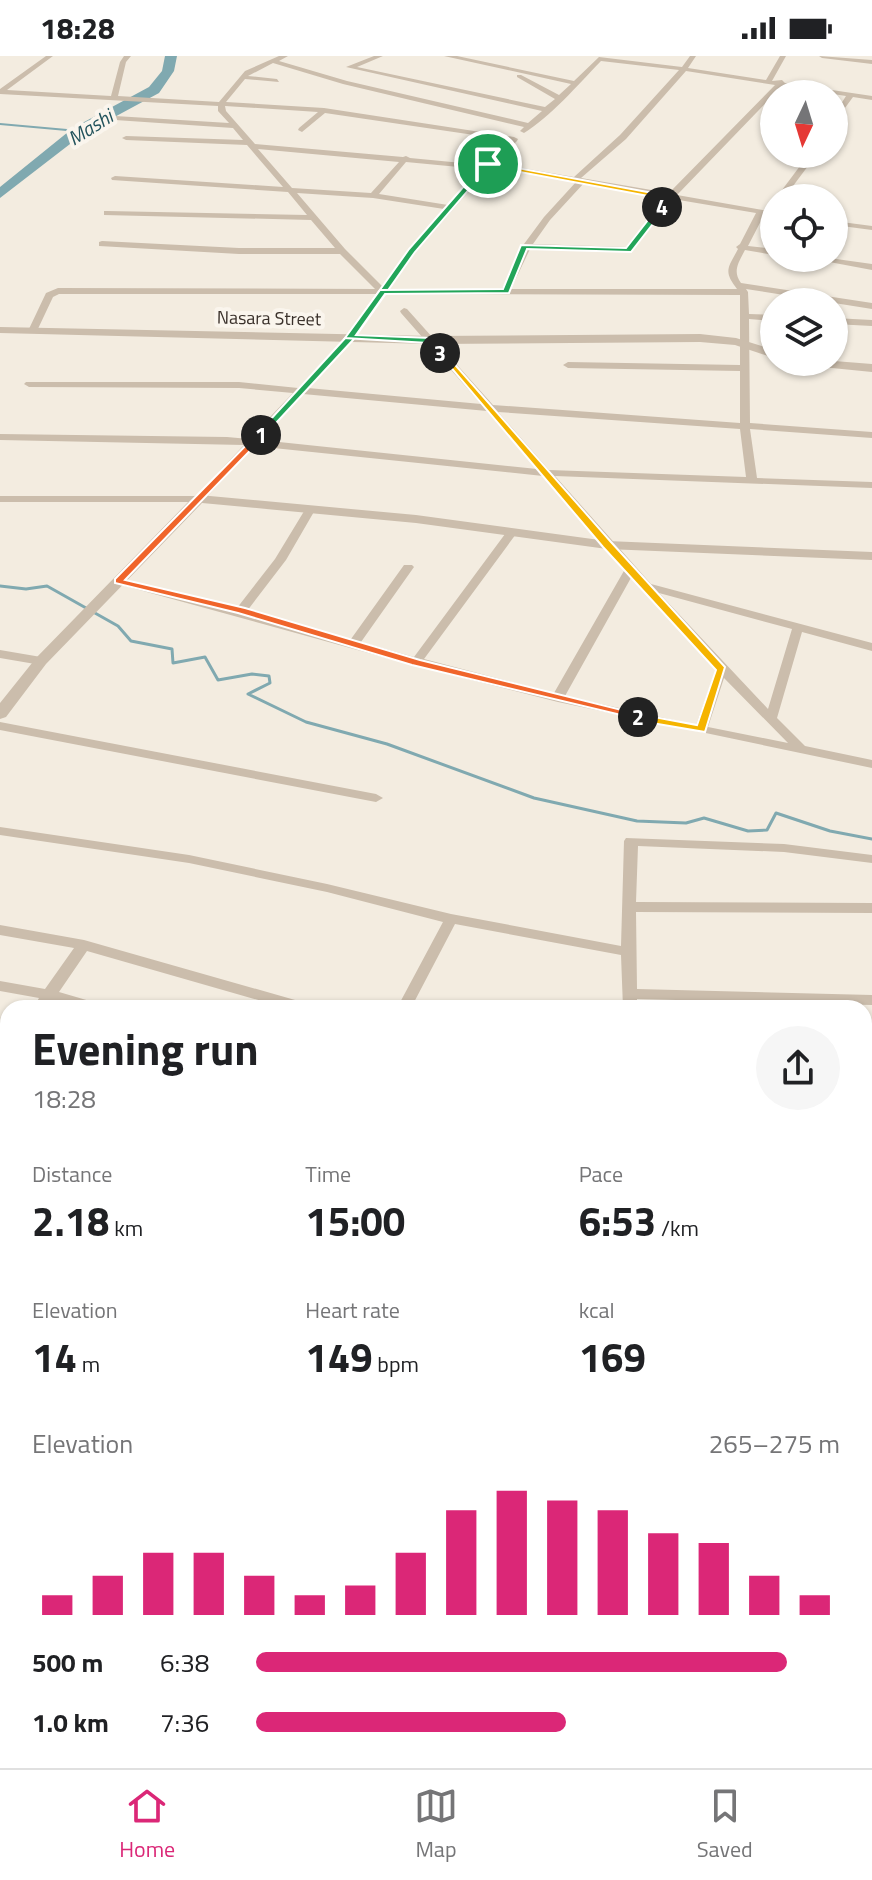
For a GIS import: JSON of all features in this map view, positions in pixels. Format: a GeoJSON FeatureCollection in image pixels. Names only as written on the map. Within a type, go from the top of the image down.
{"type":"FeatureCollection","features":[{"type":"Feature","properties":{"kind":"street"},"geometry":{"type":"LineString","coordinates":[[50,56],[0,92],[324,110],[514,139]]}},
{"type":"Feature","properties":{"kind":"street"},"geometry":{"type":"LineString","coordinates":[[114,98],[123,62],[128,56]]}},
{"type":"Feature","properties":{"kind":"street"},"geometry":{"type":"LineString","coordinates":[[221,104],[242,77],[285,56]]}},
{"type":"Feature","properties":{"kind":"street"},"geometry":{"type":"LineString","coordinates":[[325,77],[380,56]]}},
{"type":"Feature","properties":{"kind":"street"},"geometry":{"type":"LineString","coordinates":[[447,56],[576,83]]}},
{"type":"Feature","properties":{"kind":"street"},"geometry":{"type":"LineString","coordinates":[[506,291],[524,246],[548,214],[623,137],[693,56]]}},
{"type":"Feature","properties":{"kind":"street"},"geometry":{"type":"LineString","coordinates":[[0,714],[41,661],[254,442],[350,338],[448,207],[486,165],[560,99],[601,57],[769,80],[783,56]]}},
{"type":"Feature","properties":{"kind":"street"},"geometry":{"type":"LineString","coordinates":[[822,56],[871,62]]}},
{"type":"Feature","properties":{"kind":"street"},"geometry":{"type":"LineString","coordinates":[[272,61],[325,77],[531,126]]}},
{"type":"Feature","properties":{"kind":"street"},"geometry":{"type":"LineString","coordinates":[[349,67],[548,110]]}},
{"type":"Feature","properties":{"kind":"street"},"geometry":{"type":"LineString","coordinates":[[508,70],[560,99]]}},
{"type":"Feature","properties":{"kind":"street"},"geometry":{"type":"LineString","coordinates":[[242,77],[277,81]]}},
{"type":"Feature","properties":{"kind":"street"},"geometry":{"type":"LineString","coordinates":[[848,93],[872,98]]}},
{"type":"Feature","properties":{"kind":"street"},"geometry":{"type":"LineString","coordinates":[[848,99],[851,94]]}},
{"type":"Feature","properties":{"kind":"street"},"geometry":{"type":"LineString","coordinates":[[221,104],[235,126],[312,218],[383,292]]}},
{"type":"Feature","properties":{"kind":"street"},"geometry":{"type":"LineString","coordinates":[[524,246],[628,250],[669,198],[760,105]]}},
{"type":"Feature","properties":{"kind":"street"},"geometry":{"type":"LineString","coordinates":[[302,130],[324,110]]}},
{"type":"Feature","properties":{"kind":"street"},"geometry":{"type":"LineString","coordinates":[[115,118],[235,126]]}},
{"type":"Feature","properties":{"kind":"street"},"geometry":{"type":"LineString","coordinates":[[126,138],[252,144],[486,165],[669,198],[760,210]]}},
{"type":"Feature","properties":{"kind":"street"},"geometry":{"type":"LineString","coordinates":[[373,196],[406,158]]}},
{"type":"Feature","properties":{"kind":"street"},"geometry":{"type":"LineString","coordinates":[[115,178],[373,196],[448,207]]}},
{"type":"Feature","properties":{"kind":"street"},"geometry":{"type":"LineString","coordinates":[[107,213],[312,218]]}},
{"type":"Feature","properties":{"kind":"street"},"geometry":{"type":"LineString","coordinates":[[752,481],[745,426],[744,316],[741,289],[732,277],[732,268],[740,247],[760,222]]}},
{"type":"Feature","properties":{"kind":"street"},"geometry":{"type":"LineString","coordinates":[[848,225],[872,228]]}},
{"type":"Feature","properties":{"kind":"street"},"geometry":{"type":"LineString","coordinates":[[102,244],[239,251],[342,251]]}},
{"type":"Feature","properties":{"kind":"street"},"geometry":{"type":"LineString","coordinates":[[740,247],[760,250]]}},
{"type":"Feature","properties":{"kind":"street"},"geometry":{"type":"LineString","coordinates":[[848,263],[872,267]]}},
{"type":"Feature","properties":{"kind":"street"},"geometry":{"type":"LineString","coordinates":[[33,331],[49,295],[58,291],[741,289],[872,306]]}},
{"type":"Feature","properties":{"kind":"street"},"geometry":{"type":"LineString","coordinates":[[404,311],[607,545],[721,670],[800,748]]}},
{"type":"Feature","properties":{"kind":"street"},"geometry":{"type":"LineString","coordinates":[[744,316],[760,317]]}},
{"type":"Feature","properties":{"kind":"street"},"geometry":{"type":"LineString","coordinates":[[848,322],[872,323]]}},
{"type":"Feature","properties":{"kind":"street","name":"Nasara Street"},"geometry":{"type":"LineString","coordinates":[[0,330],[431,340],[700,338],[760,349]]}},
{"type":"Feature","properties":{"kind":"street"},"geometry":{"type":"LineString","coordinates":[[568,365],[745,368]]}},
{"type":"Feature","properties":{"kind":"street"},"geometry":{"type":"LineString","coordinates":[[848,366],[872,368]]}},
{"type":"Feature","properties":{"kind":"street"},"geometry":{"type":"LineString","coordinates":[[29,384],[239,385],[488,408],[872,435]]}},
{"type":"Feature","properties":{"kind":"street"},"geometry":{"type":"LineString","coordinates":[[0,437],[254,442],[546,473],[872,485]]}},
{"type":"Feature","properties":{"kind":"street"},"geometry":{"type":"LineString","coordinates":[[0,499],[199,499],[416,519],[607,545],[872,556]]}},
{"type":"Feature","properties":{"kind":"street"},"geometry":{"type":"LineString","coordinates":[[241,611],[280,560],[310,510]]}},
{"type":"Feature","properties":{"kind":"street"},"geometry":{"type":"LineString","coordinates":[[416,662],[512,532]]}},
{"type":"Feature","properties":{"kind":"street"},"geometry":{"type":"LineString","coordinates":[[354,643],[408,567]]}},
{"type":"Feature","properties":{"kind":"street"},"geometry":{"type":"LineString","coordinates":[[558,698],[630,569]]}},
{"type":"Feature","properties":{"kind":"street"},"geometry":{"type":"LineString","coordinates":[[118,581],[241,611],[416,662],[558,698],[872,764]]}},
{"type":"Feature","properties":{"kind":"street"},"geometry":{"type":"LineString","coordinates":[[647,587],[872,647]]}},
{"type":"Feature","properties":{"kind":"street"},"geometry":{"type":"LineString","coordinates":[[771,719],[798,627]]}},
{"type":"Feature","properties":{"kind":"street"},"geometry":{"type":"LineString","coordinates":[[0,654],[41,661]]}},
{"type":"Feature","properties":{"kind":"street"},"geometry":{"type":"LineString","coordinates":[[701,729],[721,670]]}},
{"type":"Feature","properties":{"kind":"street"},"geometry":{"type":"LineString","coordinates":[[0,726],[376,798]]}},
{"type":"Feature","properties":{"kind":"street"},"geometry":{"type":"LineString","coordinates":[[0,831],[189,859],[327,888],[451,919],[628,952]]}},
{"type":"Feature","properties":{"kind":"street"},"geometry":{"type":"LineString","coordinates":[[629,1000],[630,844],[634,840],[784,848],[872,859]]}},
{"type":"Feature","properties":{"kind":"street"},"geometry":{"type":"LineString","coordinates":[[629,907],[872,908]]}},
{"type":"Feature","properties":{"kind":"street"},"geometry":{"type":"LineString","coordinates":[[408,1000],[451,919]]}},
{"type":"Feature","properties":{"kind":"street"},"geometry":{"type":"LineString","coordinates":[[0,930],[84,945],[276,1000]]}},
{"type":"Feature","properties":{"kind":"street"},"geometry":{"type":"LineString","coordinates":[[46,1000],[84,945]]}},
{"type":"Feature","properties":{"kind":"street"},"geometry":{"type":"LineString","coordinates":[[0,986],[42,1000]]}},
{"type":"Feature","properties":{"kind":"waterway","name":"Mashi"},"geometry":{"type":"LineString","coordinates":[[0,194],[78,131],[154,90],[168,71],[171,56]]}},
{"type":"Feature","properties":{"kind":"waterway"},"geometry":{"type":"LineString","coordinates":[[0,124],[78,131]]}},
{"type":"Feature","properties":{"kind":"waterway"},"geometry":{"type":"LineString","coordinates":[[0,586],[26,589],[47,586],[118,626],[131,641],[172,649],[173,663],[205,657],[218,680],[252,674],[269,676],[270,683],[248,694],[306,722],[387,744],[534,798],[637,821],[686,823],[704,818],[748,831],[767,830],[776,813],[830,831],[872,839]]}},
{"type":"Feature","properties":{"kind":"route"},"geometry":{"type":"LineString","coordinates":[[488,164],[412,251],[350,338],[118,581],[241,611],[416,662],[643,718],[701,729],[721,670],[607,545],[431,340],[350,338],[383,292],[506,291],[524,246],[628,250],[669,198],[488,164]]}}]}
